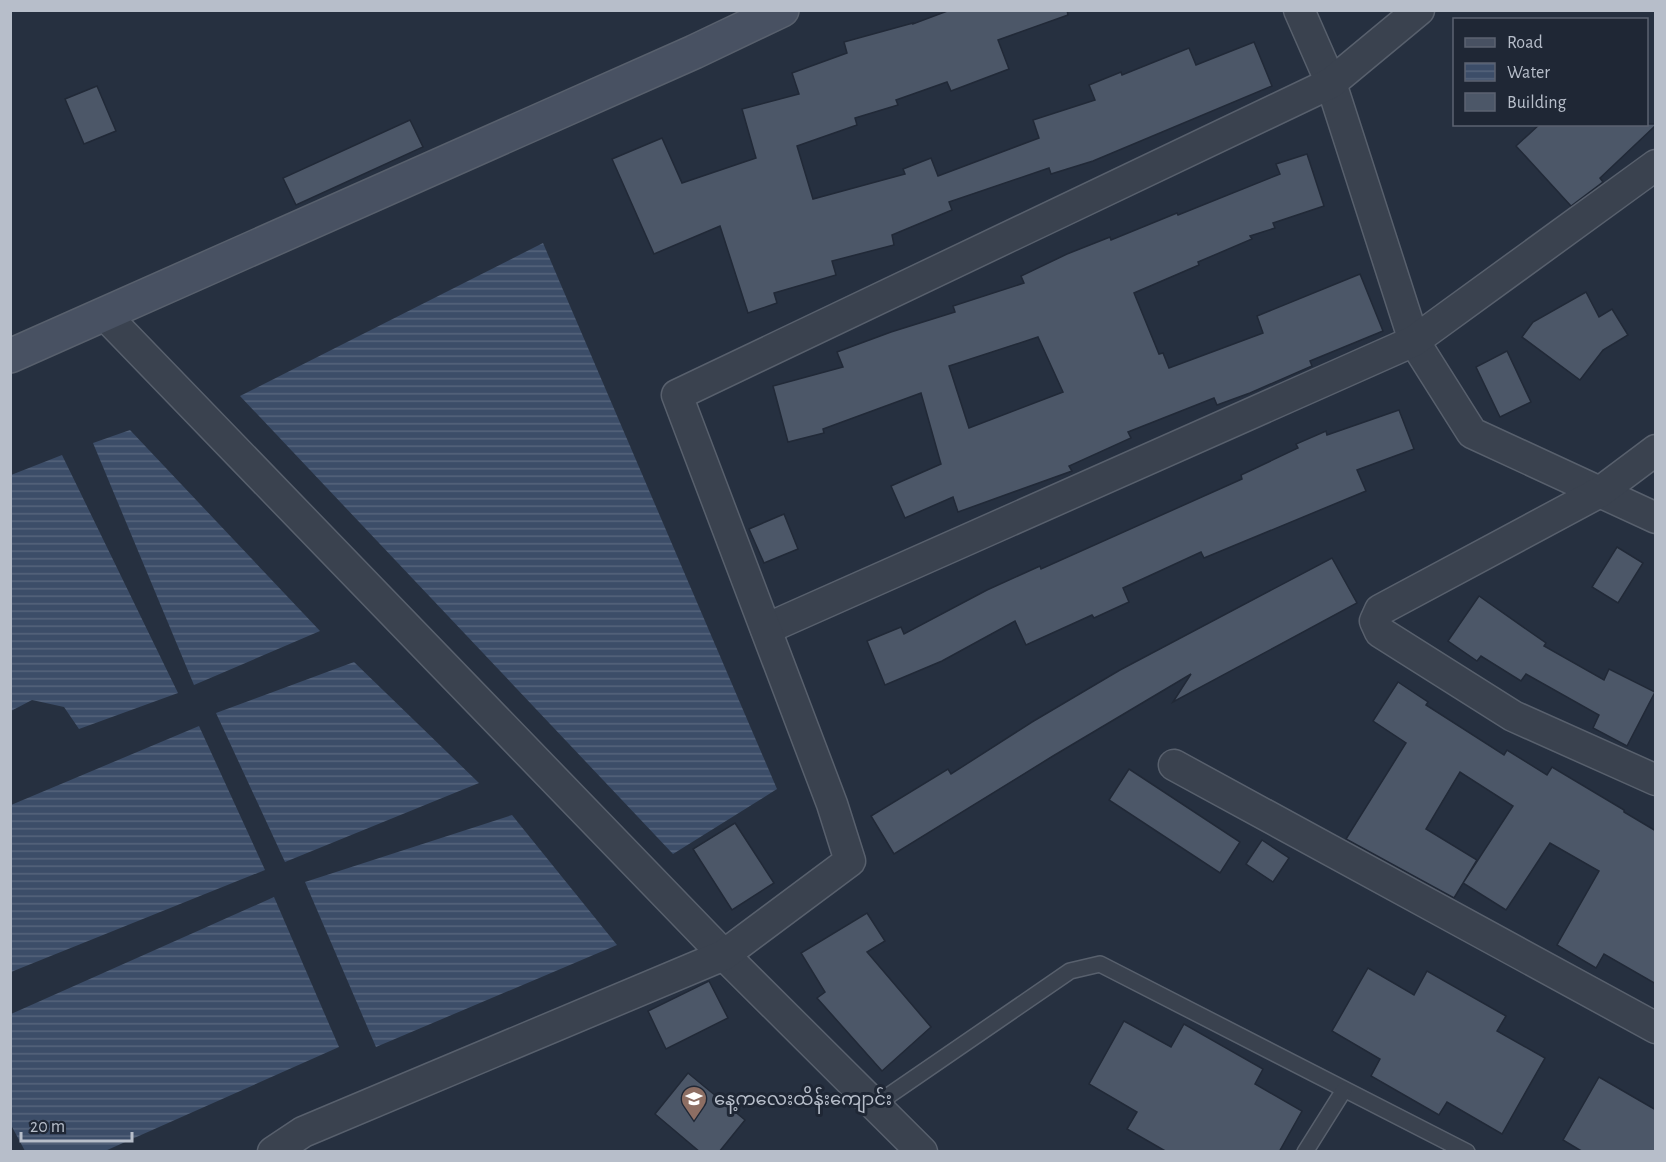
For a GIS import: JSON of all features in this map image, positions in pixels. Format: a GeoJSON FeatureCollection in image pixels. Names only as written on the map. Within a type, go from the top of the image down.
{"type":"FeatureCollection","features":[{"type":"Feature","properties":{"kind":"main road"},"geometry":{"type":"LineString","coordinates":[[10,356],[683,57],[782,10]]}},
{"type":"Feature","properties":{"kind":"street"},"geometry":{"type":"LineString","coordinates":[[1299,10],[1331,83],[1414,341],[1472,433],[1656,518]]}},
{"type":"Feature","properties":{"kind":"street"},"geometry":{"type":"LineString","coordinates":[[273,1152],[303,1132],[724,955],[850,861],[832,804],[678,394],[1331,83],[1419,10]]}},
{"type":"Feature","properties":{"kind":"street"},"geometry":{"type":"LineString","coordinates":[[766,629],[1414,341],[1656,165]]}},
{"type":"Feature","properties":{"kind":"street"},"geometry":{"type":"LineString","coordinates":[[104,314],[724,955],[922,1152]]}},
{"type":"Feature","properties":{"kind":"street"},"geometry":{"type":"LineString","coordinates":[[1656,450],[1600,492],[1380,610],[1375,621],[1380,632],[1513,716],[1656,780]]}},
{"type":"Feature","properties":{"kind":"street"},"geometry":{"type":"LineString","coordinates":[[1174,765],[1656,1028]]}},
{"type":"Feature","properties":{"kind":"lane"},"geometry":{"type":"LineString","coordinates":[[875,1105],[1070,970],[1100,964],[1467,1152]]}},
{"type":"Feature","properties":{"kind":"lane"},"geometry":{"type":"LineString","coordinates":[[1305,1152],[1344,1090]]}},
{"type":"Feature","properties":{"kind":"water"},"geometry":{"type":"Polygon","coordinates":[[[543,243],[777,789],[673,854],[240,396],[543,243]]]}},
{"type":"Feature","properties":{"kind":"water"},"geometry":{"type":"Polygon","coordinates":[[[130,430],[320,631],[194,685],[93,443],[130,430]]]}},
{"type":"Feature","properties":{"kind":"water"},"geometry":{"type":"Polygon","coordinates":[[[62,455],[178,693],[79,729],[64,707],[32,700],[11,711],[11,475],[62,455]]]}},
{"type":"Feature","properties":{"kind":"water"},"geometry":{"type":"Polygon","coordinates":[[[354,662],[479,783],[285,862],[216,713],[354,662]]]}},
{"type":"Feature","properties":{"kind":"water"},"geometry":{"type":"Polygon","coordinates":[[[199,726],[265,870],[11,972],[11,805],[199,726]]]}},
{"type":"Feature","properties":{"kind":"water"},"geometry":{"type":"Polygon","coordinates":[[[512,815],[617,945],[376,1047],[305,882],[512,815]]]}},
{"type":"Feature","properties":{"kind":"water"},"geometry":{"type":"Polygon","coordinates":[[[274,897],[339,1047],[105,1151],[25,1151],[11,1125],[11,1014],[274,897]]]}},
{"type":"Feature","properties":{"kind":"building"},"geometry":{"type":"Polygon","coordinates":[[[950,10],[1067,10],[1068,15],[998,40],[1009,69],[951,91],[947,82],[896,100],[898,105],[855,118],[857,125],[797,146],[813,199],[905,174],[903,169],[931,158],[938,176],[1039,138],[1033,120],[1095,100],[1089,85],[1121,72],[1122,75],[1189,48],[1196,65],[1254,42],[1272,86],[1093,161],[1051,174],[1049,168],[949,202],[952,210],[892,235],[894,245],[832,261],[836,275],[774,293],[777,303],[748,313],[720,226],[654,254],[612,159],[662,138],[682,183],[756,158],[742,109],[799,94],[792,73],[847,53],[844,42],[913,24],[950,10]]]}},
{"type":"Feature","properties":{"kind":"building"},"geometry":{"type":"Polygon","coordinates":[[[97,86],[116,131],[84,144],[65,99],[97,86]]]}},
{"type":"Feature","properties":{"kind":"building"},"geometry":{"type":"Polygon","coordinates":[[[410,120],[423,147],[296,205],[283,178],[410,120]]]}},
{"type":"Feature","properties":{"kind":"building"},"geometry":{"type":"Polygon","coordinates":[[[1648,124],[1656,124],[1600,178],[1603,182],[1571,206],[1516,146],[1538,126],[1648,126],[1648,124]]]}},
{"type":"Feature","properties":{"kind":"building"},"geometry":{"type":"Polygon","coordinates":[[[1307,154],[1324,206],[1273,223],[1275,228],[1250,236],[1252,239],[1134,293],[1159,354],[1163,353],[1169,368],[1263,333],[1257,316],[1360,274],[1383,331],[1310,361],[1312,366],[1250,393],[1217,405],[1214,398],[1128,432],[1131,438],[1069,466],[1072,471],[958,512],[953,497],[905,518],[891,486],[941,464],[921,393],[823,429],[824,433],[788,442],[773,386],[843,367],[837,352],[955,312],[953,306],[1024,283],[1021,276],[1067,254],[1110,237],[1111,240],[1177,213],[1178,215],[1280,174],[1276,164],[1307,154]],[[1038,337],[949,366],[969,428],[1063,392],[1038,337]]]}},
{"type":"Feature","properties":{"kind":"building"},"geometry":{"type":"Polygon","coordinates":[[[1586,292],[1599,317],[1612,309],[1628,335],[1603,350],[1580,380],[1522,337],[1533,322],[1586,292]]]}},
{"type":"Feature","properties":{"kind":"building"},"geometry":{"type":"Polygon","coordinates":[[[1507,351],[1531,402],[1500,417],[1476,367],[1507,351]]]}},
{"type":"Feature","properties":{"kind":"building"},"geometry":{"type":"Polygon","coordinates":[[[1399,410],[1414,449],[1357,470],[1366,491],[1204,558],[1201,552],[1123,588],[1129,602],[1094,618],[1092,615],[1026,645],[1015,621],[942,661],[885,685],[867,641],[901,627],[904,634],[987,590],[1040,566],[1041,569],[1242,479],[1241,475],[1298,448],[1296,444],[1326,431],[1327,435],[1399,410]]]}},
{"type":"Feature","properties":{"kind":"building"},"geometry":{"type":"Polygon","coordinates":[[[784,514],[798,549],[764,563],[749,529],[784,514]]]}},
{"type":"Feature","properties":{"kind":"building"},"geometry":{"type":"Polygon","coordinates":[[[1617,547],[1643,563],[1618,603],[1592,587],[1617,547]]]}},
{"type":"Feature","properties":{"kind":"building"},"geometry":{"type":"Polygon","coordinates":[[[1332,558],[1357,603],[1173,702],[1191,674],[894,854],[871,816],[948,769],[951,774],[1032,722],[1120,670],[1332,558]]]}},
{"type":"Feature","properties":{"kind":"building"},"geometry":{"type":"Polygon","coordinates":[[[1479,596],[1546,643],[1544,646],[1604,680],[1609,669],[1655,692],[1627,746],[1593,728],[1599,715],[1526,674],[1521,681],[1481,656],[1477,661],[1448,641],[1479,596]]]}},
{"type":"Feature","properties":{"kind":"building"},"geometry":{"type":"Polygon","coordinates":[[[1398,682],[1428,702],[1426,705],[1504,755],[1507,750],[1547,775],[1552,767],[1656,831],[1656,984],[1604,954],[1596,968],[1557,945],[1599,871],[1550,843],[1506,910],[1463,883],[1454,898],[1346,839],[1406,743],[1373,721],[1398,682]],[[1460,772],[1426,829],[1477,860],[1464,881],[1513,806],[1460,772]]]}},
{"type":"Feature","properties":{"kind":"building"},"geometry":{"type":"Polygon","coordinates":[[[1129,769],[1240,842],[1220,873],[1109,800],[1129,769]]]}},
{"type":"Feature","properties":{"kind":"building"},"geometry":{"type":"Polygon","coordinates":[[[735,823],[774,883],[732,910],[693,849],[735,823]]]}},
{"type":"Feature","properties":{"kind":"building"},"geometry":{"type":"Polygon","coordinates":[[[1262,840],[1289,858],[1273,882],[1246,864],[1262,840]]]}},
{"type":"Feature","properties":{"kind":"building"},"geometry":{"type":"Polygon","coordinates":[[[867,913],[885,941],[867,952],[931,1027],[882,1071],[817,998],[825,992],[801,953],[867,913]]]}},
{"type":"Feature","properties":{"kind":"building"},"geometry":{"type":"Polygon","coordinates":[[[1368,968],[1414,995],[1427,971],[1506,1016],[1497,1031],[1545,1058],[1502,1134],[1447,1102],[1439,1115],[1371,1076],[1380,1059],[1332,1031],[1368,968]]]}},
{"type":"Feature","properties":{"kind":"building"},"geometry":{"type":"Polygon","coordinates":[[[709,981],[728,1018],[666,1049],[648,1011],[709,981]]]}},
{"type":"Feature","properties":{"kind":"building"},"geometry":{"type":"Polygon","coordinates":[[[1124,1021],[1171,1047],[1184,1024],[1263,1069],[1255,1084],[1302,1111],[1279,1152],[1167,1152],[1127,1129],[1137,1112],[1089,1084],[1124,1021]]]}},
{"type":"Feature","properties":{"kind":"building"},"geometry":{"type":"Polygon","coordinates":[[[688,1073],[745,1120],[719,1152],[700,1152],[655,1114],[688,1073]]]}},
{"type":"Feature","properties":{"kind":"building"},"geometry":{"type":"Polygon","coordinates":[[[1599,1077],[1656,1110],[1656,1152],[1583,1152],[1563,1140],[1599,1077]]]}},
{"type":"Feature","properties":{"kind":"place","name":"နေ့ကလေးထိန်းကျောင်း"},"geometry":{"type":"Point","coordinates":[694,1122]}}]}
